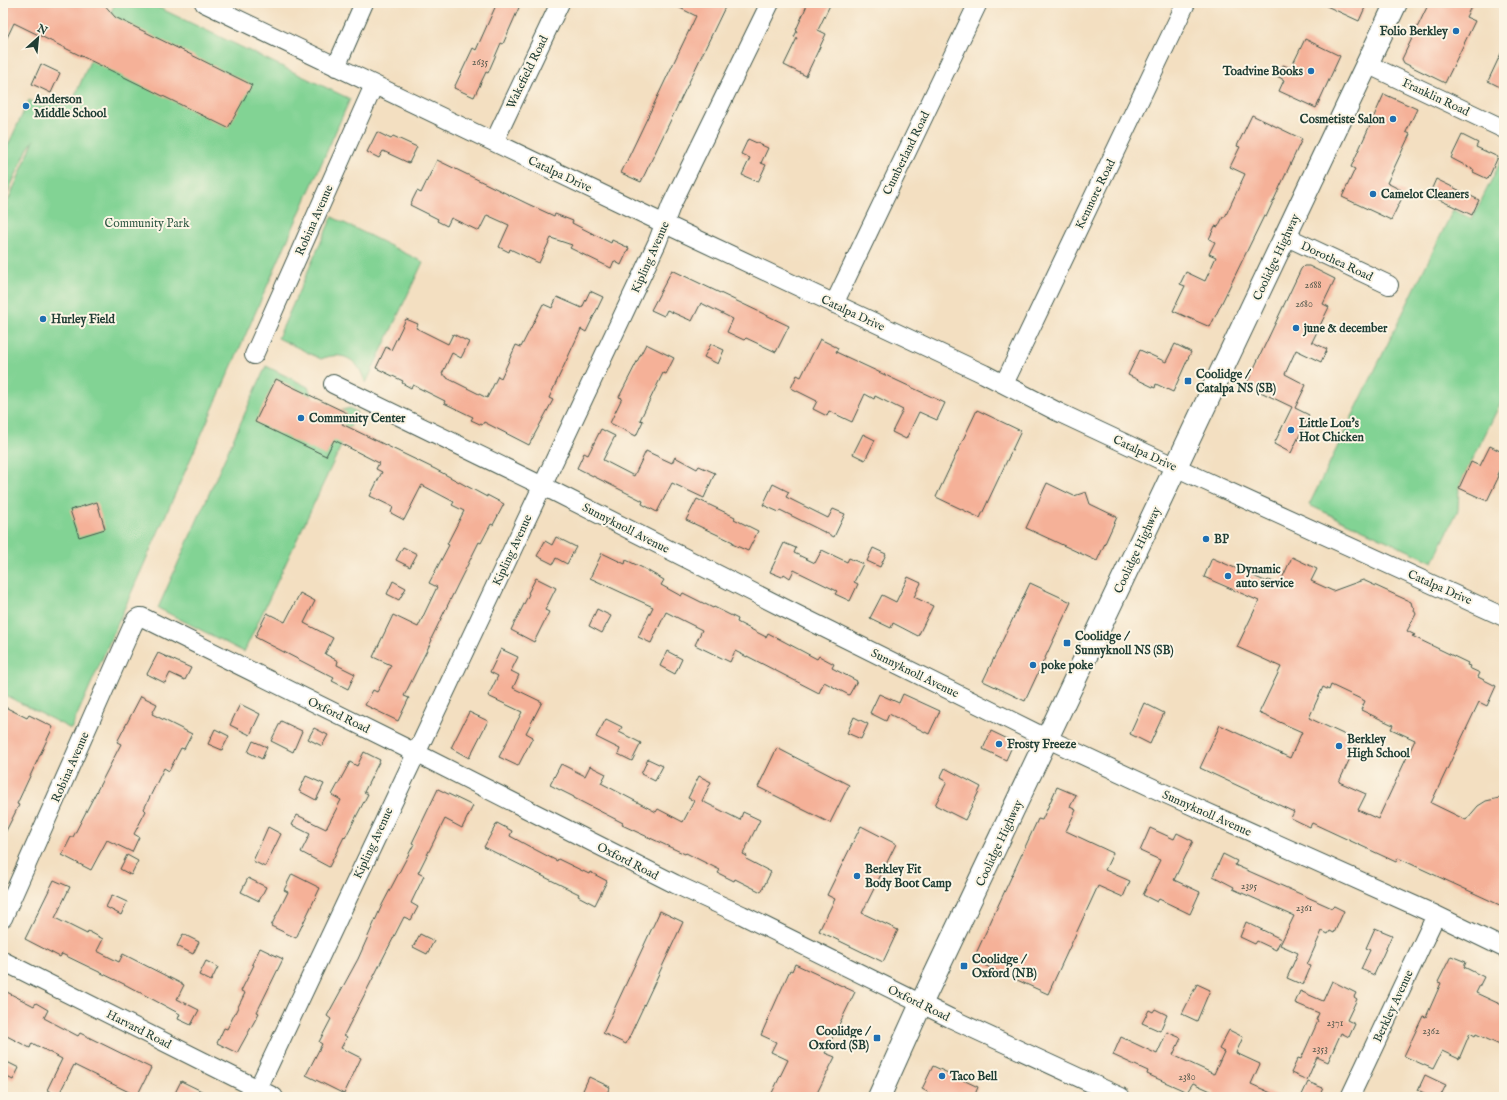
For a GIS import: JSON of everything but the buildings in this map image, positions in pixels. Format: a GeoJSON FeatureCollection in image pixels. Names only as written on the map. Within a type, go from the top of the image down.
{"type":"FeatureCollection","features":[{"type":"Feature","properties":{"kind":"main road","name":"Coolidge Highway"},"geometry":{"type":"LineString","coordinates":[[879,1097],[1396,3]]}},
{"type":"Feature","properties":{"kind":"street","name":"Catalpa Drive"},"geometry":{"type":"LineString","coordinates":[[204,3],[665,224],[1004,384],[1058,412],[1504,617]]}},
{"type":"Feature","properties":{"kind":"street"},"geometry":{"type":"LineString","coordinates":[[336,67],[364,3]]}},
{"type":"Feature","properties":{"kind":"street","name":"Wakefield Road"},"geometry":{"type":"LineString","coordinates":[[494,142],[560,3]]}},
{"type":"Feature","properties":{"kind":"street","name":"Kipling Avenue"},"geometry":{"type":"LineString","coordinates":[[256,1093],[659,240],[671,206],[770,3]]}},
{"type":"Feature","properties":{"kind":"street","name":"Cumberland Road"},"geometry":{"type":"LineString","coordinates":[[834,304],[978,3]]}},
{"type":"Feature","properties":{"kind":"street","name":"Kenmore Road"},"geometry":{"type":"LineString","coordinates":[[1004,384],[1186,3]]}},
{"type":"Feature","properties":{"kind":"street","name":"Franklin Road"},"geometry":{"type":"LineString","coordinates":[[1367,64],[1504,129]]}},
{"type":"Feature","properties":{"kind":"street","name":"Robina Avenue"},"geometry":{"type":"LineString","coordinates":[[254,355],[374,85]]}},
{"type":"Feature","properties":{"kind":"street","name":"Dorothea Road"},"geometry":{"type":"LineString","coordinates":[[1285,236],[1389,285]]}},
{"type":"Feature","properties":{"kind":"street","name":"Sunnyknoll Avenue"},"geometry":{"type":"LineString","coordinates":[[333,384],[542,486],[782,608],[1048,738],[1166,794],[1504,948]]}},
{"type":"Feature","properties":{"kind":"street","name":"Robina Avenue"},"geometry":{"type":"LineString","coordinates":[[3,918],[136,619],[139,617]]}},
{"type":"Feature","properties":{"kind":"street","name":"Oxford Road"},"geometry":{"type":"LineString","coordinates":[[139,617],[154,623],[416,753],[675,884],[754,921],[922,1004],[1121,1097]]}},
{"type":"Feature","properties":{"kind":"street","name":"Berkley Avenue"},"geometry":{"type":"LineString","coordinates":[[1350,1097],[1436,916]]}},
{"type":"Feature","properties":{"kind":"street","name":"Harvard Road"},"geometry":{"type":"LineString","coordinates":[[3,961],[256,1093],[274,1097]]}},
{"type":"Feature","properties":{"kind":"green space","name":"Community Park"},"geometry":{"type":"Polygon","coordinates":[[[115,3],[149,3],[350,99],[71,729],[3,694],[3,213],[34,140],[28,148],[3,203],[3,156],[29,100],[42,107],[50,103],[52,100],[55,102],[74,98],[115,3]]]}},
{"type":"Feature","properties":{"kind":"green space"},"geometry":{"type":"Polygon","coordinates":[[[1504,155],[1504,396],[1459,487],[1458,510],[1433,562],[1309,505],[1453,210],[1472,219],[1504,155]]]}},
{"type":"Feature","properties":{"kind":"green space"},"geometry":{"type":"Polygon","coordinates":[[[332,217],[423,262],[366,383],[359,368],[349,359],[336,356],[321,359],[278,338],[332,217]]]}},
{"type":"Feature","properties":{"kind":"green space"},"geometry":{"type":"Polygon","coordinates":[[[266,366],[308,387],[313,400],[336,412],[350,408],[357,412],[244,652],[158,608],[266,366]]]}},
{"type":"Feature","properties":{"kind":"place","name":"Folio Berkley"},"geometry":{"type":"Point","coordinates":[1456,31]}},
{"type":"Feature","properties":{"kind":"place","name":"Toadvine Books"},"geometry":{"type":"Point","coordinates":[1311,71]}},
{"type":"Feature","properties":{"kind":"place","name":"Anderson Middle School"},"geometry":{"type":"Point","coordinates":[26,106]}},
{"type":"Feature","properties":{"kind":"place","name":"Cosmetiste Salon"},"geometry":{"type":"Point","coordinates":[1393,119]}},
{"type":"Feature","properties":{"kind":"place","name":"Camelot Cleaners"},"geometry":{"type":"Point","coordinates":[1373,194]}},
{"type":"Feature","properties":{"kind":"place","name":"Hurley Field"},"geometry":{"type":"Point","coordinates":[43,319]}},
{"type":"Feature","properties":{"kind":"place","name":"june & december"},"geometry":{"type":"Point","coordinates":[1296,328]}},
{"type":"Feature","properties":{"kind":"place","name":"Coolidge / Catalpa NS (SB)"},"geometry":{"type":"Point","coordinates":[1188,381]}},
{"type":"Feature","properties":{"kind":"place","name":"Community Center"},"geometry":{"type":"Point","coordinates":[301,418]}},
{"type":"Feature","properties":{"kind":"place","name":"Little Lou's Hot Chicken"},"geometry":{"type":"Point","coordinates":[1291,430]}},
{"type":"Feature","properties":{"kind":"place","name":"BP"},"geometry":{"type":"Point","coordinates":[1206,539]}},
{"type":"Feature","properties":{"kind":"place","name":"Dynamic auto service"},"geometry":{"type":"Point","coordinates":[1228,576]}},
{"type":"Feature","properties":{"kind":"place","name":"Coolidge / Sunnyknoll NS (SB)"},"geometry":{"type":"Point","coordinates":[1067,643]}},
{"type":"Feature","properties":{"kind":"place","name":"poke poke"},"geometry":{"type":"Point","coordinates":[1033,665]}},
{"type":"Feature","properties":{"kind":"place","name":"Frosty Freeze"},"geometry":{"type":"Point","coordinates":[999,744]}},
{"type":"Feature","properties":{"kind":"place","name":"Berkley High School"},"geometry":{"type":"Point","coordinates":[1339,746]}},
{"type":"Feature","properties":{"kind":"place","name":"Berkley Fit Body Boot Camp"},"geometry":{"type":"Point","coordinates":[857,876]}},
{"type":"Feature","properties":{"kind":"place","name":"Coolidge / Oxford (NB)"},"geometry":{"type":"Point","coordinates":[964,966]}},
{"type":"Feature","properties":{"kind":"place","name":"Coolidge / Oxford (SB)"},"geometry":{"type":"Point","coordinates":[877,1038]}},
{"type":"Feature","properties":{"kind":"place","name":"Taco Bell"},"geometry":{"type":"Point","coordinates":[942,1076]}}]}
